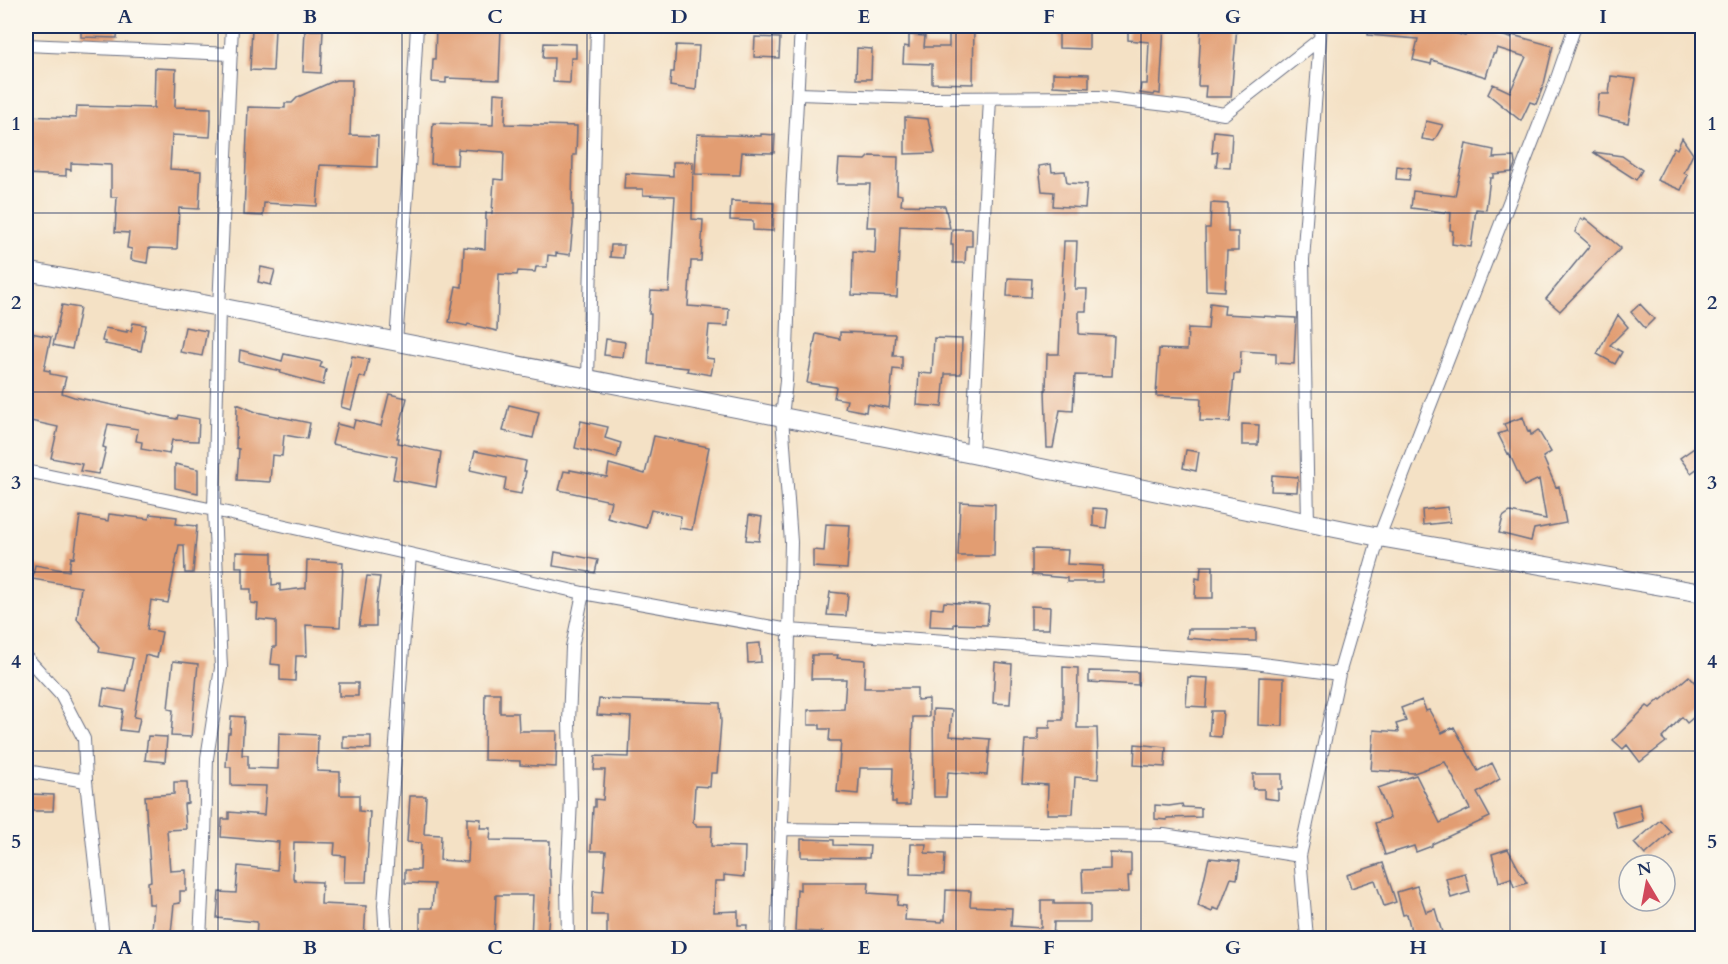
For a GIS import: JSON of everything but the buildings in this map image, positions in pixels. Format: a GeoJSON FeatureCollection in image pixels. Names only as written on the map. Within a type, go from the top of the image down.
{"type":"FeatureCollection","features":[{"type":"Feature","properties":{"kind":"street"},"geometry":{"type":"LineString","coordinates":[[200,939],[207,758],[221,668],[214,510],[219,307],[232,26]]}},
{"type":"Feature","properties":{"kind":"street"},"geometry":{"type":"LineString","coordinates":[[396,341],[417,26]]}},
{"type":"Feature","properties":{"kind":"street"},"geometry":{"type":"LineString","coordinates":[[588,379],[597,26]]}},
{"type":"Feature","properties":{"kind":"street"},"geometry":{"type":"LineString","coordinates":[[777,939],[791,542],[782,417],[786,381],[792,196],[801,26]]}},
{"type":"Feature","properties":{"kind":"street"},"geometry":{"type":"LineString","coordinates":[[1308,523],[1303,260],[1321,26]]}},
{"type":"Feature","properties":{"kind":"street"},"geometry":{"type":"LineString","coordinates":[[1307,939],[1300,856],[1339,674],[1379,537],[1555,84],[1575,26]]}},
{"type":"Feature","properties":{"kind":"street"},"geometry":{"type":"LineString","coordinates":[[798,94],[990,98],[1099,97],[1224,114],[1320,39]]}},
{"type":"Feature","properties":{"kind":"street"},"geometry":{"type":"LineString","coordinates":[[26,45],[231,54]]}},
{"type":"Feature","properties":{"kind":"street"},"geometry":{"type":"LineString","coordinates":[[972,454],[990,98]]}},
{"type":"Feature","properties":{"kind":"street"},"geometry":{"type":"LineString","coordinates":[[26,271],[972,454],[1379,537],[1702,593]]}},
{"type":"Feature","properties":{"kind":"street"},"geometry":{"type":"LineString","coordinates":[[26,471],[214,510],[583,594],[789,630],[1247,662],[1339,674]]}},
{"type":"Feature","properties":{"kind":"street"},"geometry":{"type":"LineString","coordinates":[[386,939],[384,905],[410,554]]}},
{"type":"Feature","properties":{"kind":"street"},"geometry":{"type":"LineString","coordinates":[[568,939],[567,886],[571,798],[569,722],[572,647],[583,594]]}},
{"type":"Feature","properties":{"kind":"street"},"geometry":{"type":"LineString","coordinates":[[26,657],[61,694],[84,739],[86,781],[103,939]]}},
{"type":"Feature","properties":{"kind":"street"},"geometry":{"type":"LineString","coordinates":[[26,771],[86,781]]}},
{"type":"Feature","properties":{"kind":"street"},"geometry":{"type":"LineString","coordinates":[[781,829],[1164,835],[1300,856]]}}]}
